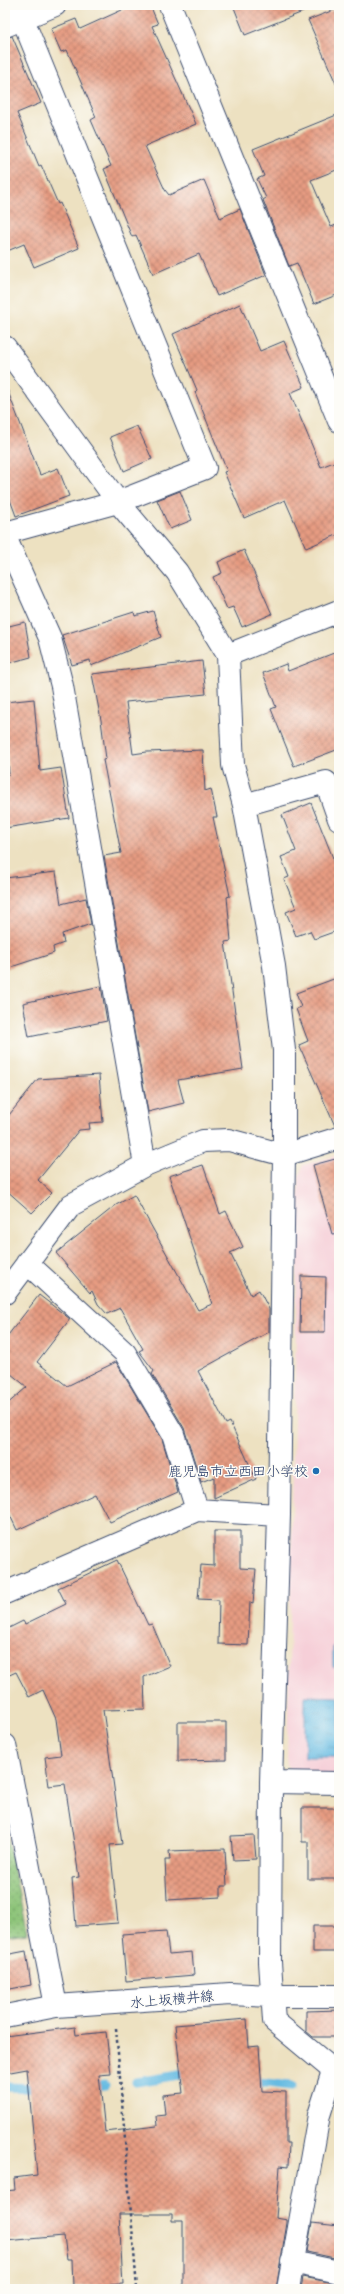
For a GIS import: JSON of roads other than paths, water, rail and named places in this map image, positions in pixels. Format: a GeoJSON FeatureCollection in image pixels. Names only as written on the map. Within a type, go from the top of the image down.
{"type":"FeatureCollection","features":[{"type":"Feature","properties":{"kind":"street"},"geometry":{"type":"LineString","coordinates":[[5,533],[118,502],[205,468],[15,17],[55,5]]}},
{"type":"Feature","properties":{"kind":"street"},"geometry":{"type":"LineString","coordinates":[[170,5],[339,421]]}},
{"type":"Feature","properties":{"kind":"street"},"geometry":{"type":"LineString","coordinates":[[5,347],[118,502],[177,572],[228,655],[233,765],[244,805],[274,966],[284,1050],[284,1155],[279,1514],[271,1782],[271,1996],[274,2021],[336,2073],[319,2114],[288,2289]]}},
{"type":"Feature","properties":{"kind":"street"},"geometry":{"type":"LineString","coordinates":[[5,537],[50,638],[62,686],[145,1165]]}},
{"type":"Feature","properties":{"kind":"street"},"geometry":{"type":"LineString","coordinates":[[228,655],[339,611]]}},
{"type":"Feature","properties":{"kind":"street"},"geometry":{"type":"LineString","coordinates":[[244,805],[326,782],[339,819]]}},
{"type":"Feature","properties":{"kind":"street"},"geometry":{"type":"LineString","coordinates":[[5,1293],[71,1204],[145,1165],[203,1141],[229,1140],[284,1155],[339,1138]]}},
{"type":"Feature","properties":{"kind":"street"},"geometry":{"type":"LineString","coordinates":[[27,1263],[125,1353],[172,1434],[197,1510]]}},
{"type":"Feature","properties":{"kind":"street"},"geometry":{"type":"LineString","coordinates":[[5,1593],[197,1510],[279,1514]]}},
{"type":"Feature","properties":{"kind":"street"},"geometry":{"type":"LineString","coordinates":[[5,1745],[56,2006]]}},
{"type":"Feature","properties":{"kind":"street"},"geometry":{"type":"LineString","coordinates":[[271,1782],[339,1783]]}},
{"type":"Feature","properties":{"kind":"street","name":"水上坂横井線"},"geometry":{"type":"LineString","coordinates":[[5,2016],[56,2006],[114,2004],[230,1994],[271,1996],[339,1996]]}},
{"type":"Feature","properties":{"kind":"street"},"geometry":{"type":"LineString","coordinates":[[292,2262],[339,2272]]}},
{"type":"Feature","properties":{"kind":"water"},"geometry":{"type":"Polygon","coordinates":[[[333,1646],[339,1646],[339,1667],[333,1667],[333,1646]]]}},
{"type":"Feature","properties":{"kind":"water"},"geometry":{"type":"Polygon","coordinates":[[[305,1696],[339,1697],[339,1757],[305,1757],[305,1696]]]}},
{"type":"Feature","properties":{"kind":"waterway"},"geometry":{"type":"LineString","coordinates":[[136,2082],[192,2074]]}},
{"type":"Feature","properties":{"kind":"waterway"},"geometry":{"type":"LineString","coordinates":[[250,2081],[291,2086]]}},
{"type":"Feature","properties":{"kind":"waterway"},"geometry":{"type":"LineString","coordinates":[[88,2087],[105,2085]]}},
{"type":"Feature","properties":{"kind":"waterway"},"geometry":{"type":"LineString","coordinates":[[5,2087],[40,2088]]}},
{"type":"Feature","properties":{"kind":"place","name":"鹿児島市立西田小学校"},"geometry":{"type":"Point","coordinates":[316,1471]}}]}
